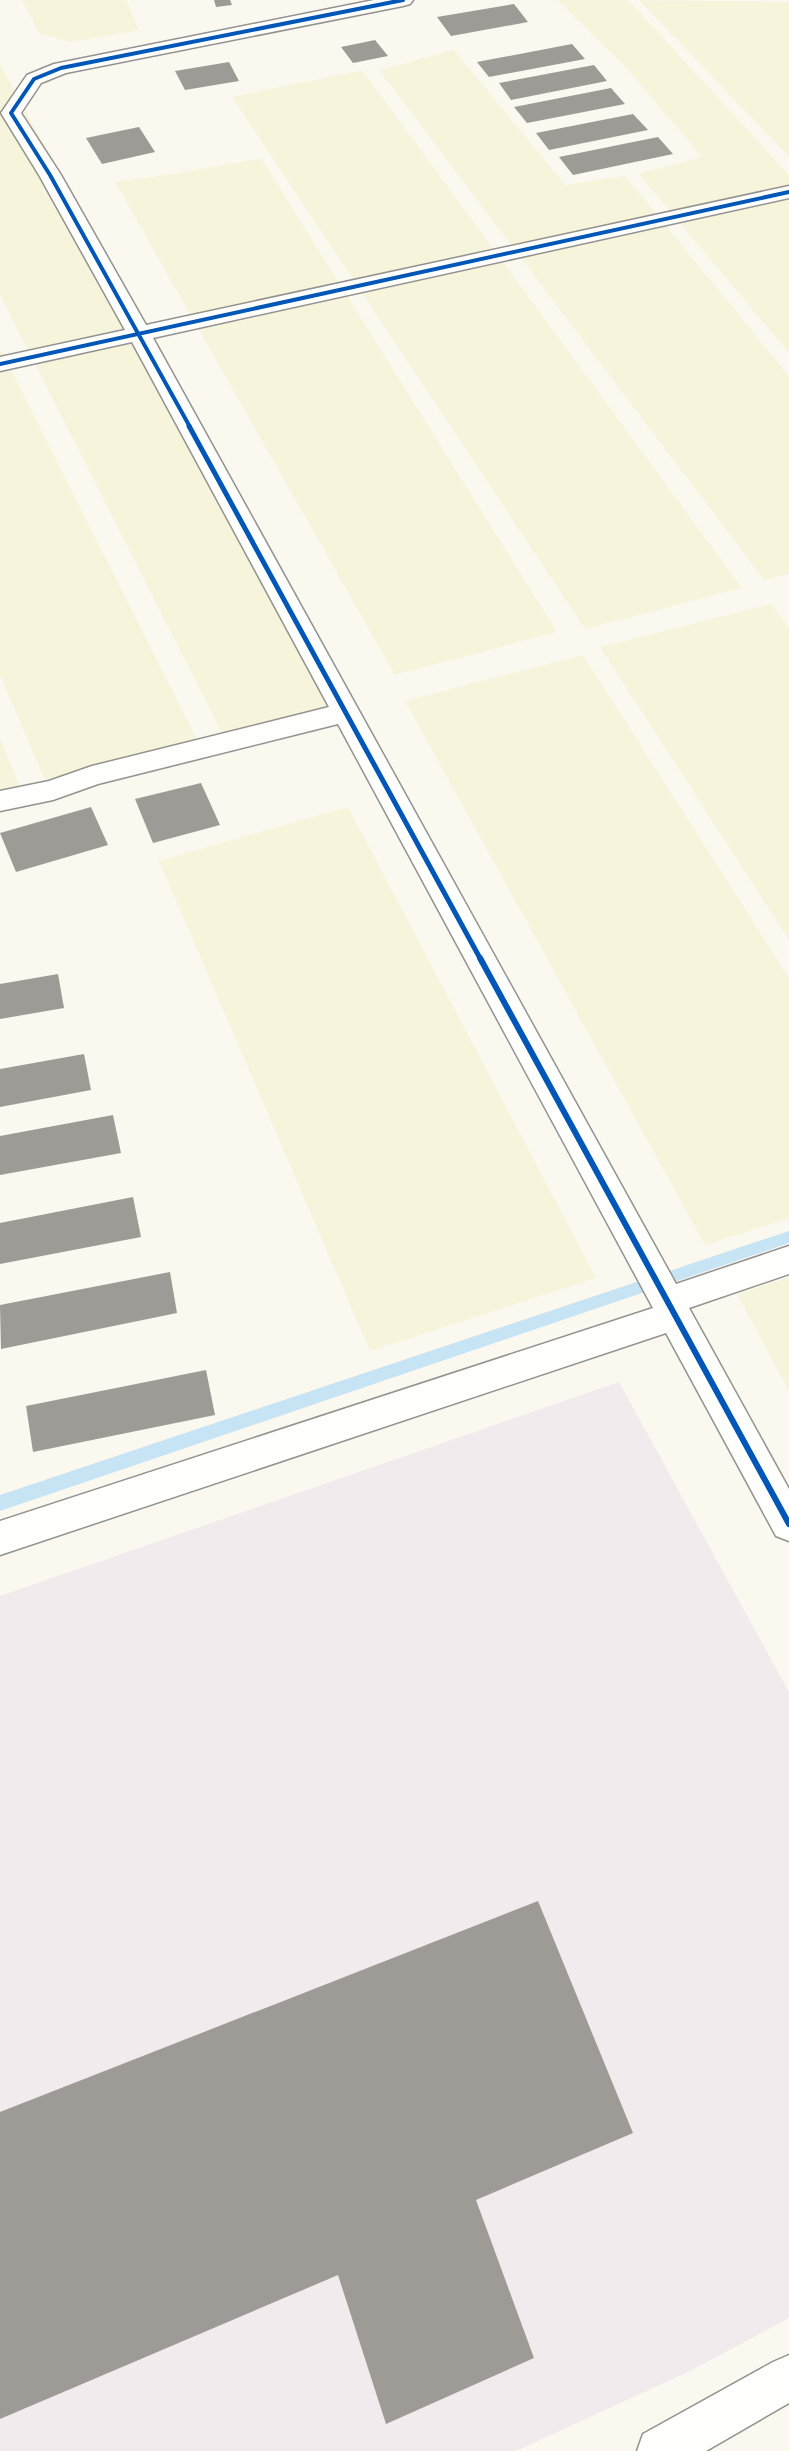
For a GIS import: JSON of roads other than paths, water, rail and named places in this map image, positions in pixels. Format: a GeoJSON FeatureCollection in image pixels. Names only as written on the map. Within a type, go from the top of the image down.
{"type":"FeatureCollection","features":[{"type":"Feature","properties":{"kind":"street"},"geometry":{"type":"LineString","coordinates":[[403,0],[343,5],[61,68],[34,79],[8,103],[139,334],[347,712],[789,1524]]}},
{"type":"Feature","properties":{"kind":"street"},"geometry":{"type":"LineString","coordinates":[[0,364],[789,192]]}},
{"type":"Feature","properties":{"kind":"street"},"geometry":{"type":"LineString","coordinates":[[0,801],[53,790],[92,776],[347,712]]}},
{"type":"Feature","properties":{"kind":"street"},"geometry":{"type":"LineString","coordinates":[[0,1538],[671,1308],[789,1260]]}},
{"type":"Feature","properties":{"kind":"street"},"geometry":{"type":"LineString","coordinates":[[660,2451],[789,2378]]}},
{"type":"Feature","properties":{"kind":"waterway"},"geometry":{"type":"LineString","coordinates":[[0,1503],[789,1237]]}}]}
